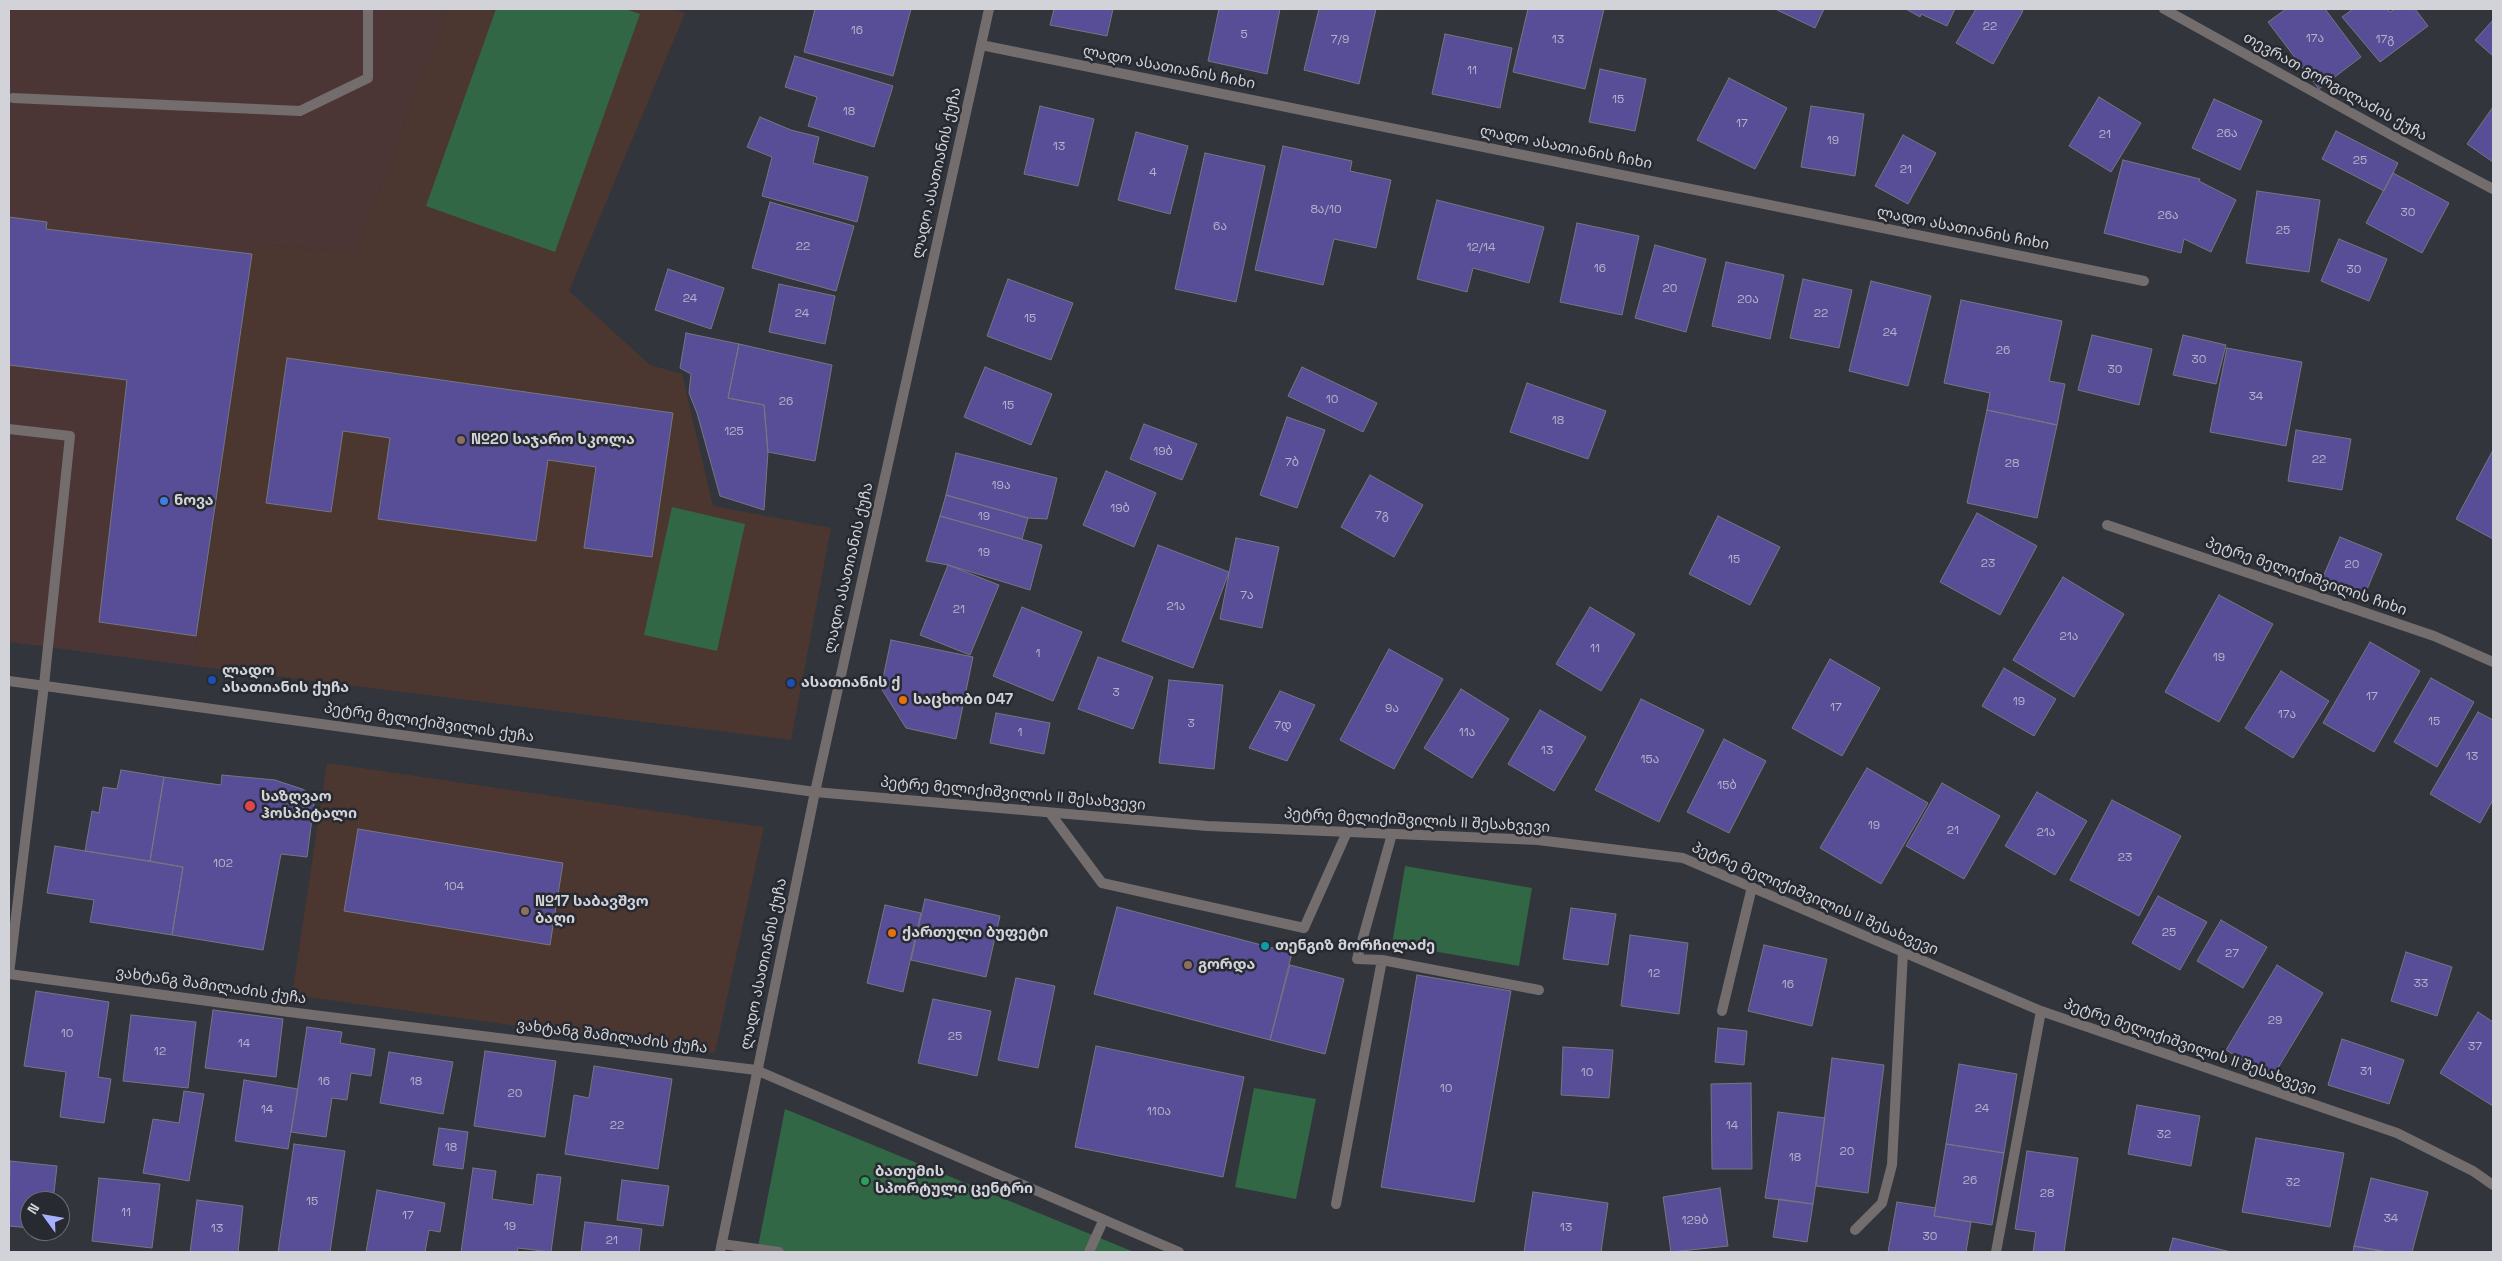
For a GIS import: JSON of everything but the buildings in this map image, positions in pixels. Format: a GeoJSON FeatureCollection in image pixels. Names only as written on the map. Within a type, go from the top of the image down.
{"type":"FeatureCollection","features":[{"type":"Feature","properties":{"kind":"street"},"geometry":{"type":"LineString","coordinates":[[13,98],[300,110],[368,78],[368,9]]}},
{"type":"Feature","properties":{"kind":"street","name":"ლადო ასათიანის ქუჩა"},"geometry":{"type":"LineString","coordinates":[[721,1248],[756,1070],[815,792],[989,9]]}},
{"type":"Feature","properties":{"kind":"street","name":"თევრათ გორგილაძის ქუჩა"},"geometry":{"type":"LineString","coordinates":[[2164,9],[2404,142],[2493,188]]}},
{"type":"Feature","properties":{"kind":"street","name":"ლადო ასათიანის ჩიხი"},"geometry":{"type":"LineString","coordinates":[[981,46],[2144,281]]}},
{"type":"Feature","properties":{"kind":"street"},"geometry":{"type":"LineString","coordinates":[[9,429],[70,436],[44,685],[9,974]]}},
{"type":"Feature","properties":{"kind":"street","name":"პეტრე მელიქიშვილის ჩიხი"},"geometry":{"type":"LineString","coordinates":[[2107,525],[2434,636],[2493,662]]}},
{"type":"Feature","properties":{"kind":"street","name":"პეტრე მელიქიშვილის ქუჩა"},"geometry":{"type":"LineString","coordinates":[[9,681],[815,792]]}},
{"type":"Feature","properties":{"kind":"street","name":"პეტრე მელიქიშვილის II შესახვევი"},"geometry":{"type":"LineString","coordinates":[[815,792],[1207,826],[1538,840],[1683,858],[2040,1011],[2398,1133],[2473,1171],[2493,1184]]}},
{"type":"Feature","properties":{"kind":"street"},"geometry":{"type":"LineString","coordinates":[[1050,812],[1102,883],[1304,928],[1347,832]]}},
{"type":"Feature","properties":{"kind":"street"},"geometry":{"type":"LineString","coordinates":[[1392,834],[1357,959],[1382,960],[1539,990]]}},
{"type":"Feature","properties":{"kind":"street"},"geometry":{"type":"LineString","coordinates":[[1722,1011],[1752,887]]}},
{"type":"Feature","properties":{"kind":"street"},"geometry":{"type":"LineString","coordinates":[[1855,1230],[1882,1203],[1892,1165],[1903,952]]}},
{"type":"Feature","properties":{"kind":"street"},"geometry":{"type":"LineString","coordinates":[[1336,1204],[1382,960]]}},
{"type":"Feature","properties":{"kind":"street","name":"ვახტანგ შამილაძის ქუჩა"},"geometry":{"type":"LineString","coordinates":[[9,974],[289,1012],[756,1070],[1103,1221],[1179,1252]]}},
{"type":"Feature","properties":{"kind":"street"},"geometry":{"type":"LineString","coordinates":[[1996,1252],[2040,1011]]}},
{"type":"Feature","properties":{"kind":"street"},"geometry":{"type":"LineString","coordinates":[[1088,1252],[1103,1221]]}},
{"type":"Feature","properties":{"kind":"street"},"geometry":{"type":"LineString","coordinates":[[721,1248],[779,1252]]}},
{"type":"Feature","properties":{"kind":"shaded area"},"geometry":{"type":"Polygon","coordinates":[[[9,9],[447,9],[356,252],[254,244],[193,666],[9,642],[9,9]]]}},
{"type":"Feature","properties":{"kind":"shaded area","name":"№20 საჯარო სკოლა"},"geometry":{"type":"Polygon","coordinates":[[[447,9],[674,9],[685,13],[569,291],[650,365],[682,374],[713,506],[831,528],[791,740],[193,666],[254,244],[356,252],[447,9]]]}},
{"type":"Feature","properties":{"kind":"shaded area","name":"№17 საბავშვო ბაღი"},"geometry":{"type":"Polygon","coordinates":[[[327,763],[764,827],[715,1053],[292,995],[327,763]]]}},
{"type":"Feature","properties":{"kind":"green space"},"geometry":{"type":"Polygon","coordinates":[[[496,9],[625,9],[640,14],[555,252],[426,206],[496,9]]]}},
{"type":"Feature","properties":{"kind":"green space"},"geometry":{"type":"Polygon","coordinates":[[[672,507],[745,524],[717,651],[644,635],[672,507]]]}},
{"type":"Feature","properties":{"kind":"green space"},"geometry":{"type":"Polygon","coordinates":[[[1405,866],[1532,888],[1519,966],[1392,944],[1405,866]]]}},
{"type":"Feature","properties":{"kind":"green space"},"geometry":{"type":"Polygon","coordinates":[[[1254,1088],[1316,1099],[1296,1199],[1235,1187],[1254,1088]]]}},
{"type":"Feature","properties":{"kind":"green space","name":"ბათუმის სპორტული ცენტრი"},"geometry":{"type":"Polygon","coordinates":[[[785,1109],[1134,1252],[757,1252],[785,1109]]]}},
{"type":"Feature","properties":{"kind":"place","name":"№20 საჯარო სკოლა"},"geometry":{"type":"Point","coordinates":[461,440]}},
{"type":"Feature","properties":{"kind":"place","name":"ნოვა"},"geometry":{"type":"Point","coordinates":[164,501]}},
{"type":"Feature","properties":{"kind":"place","name":"ლადო ასათიანის ქუჩა"},"geometry":{"type":"Point","coordinates":[212,680]}},
{"type":"Feature","properties":{"kind":"place","name":"ასათიანის ქ"},"geometry":{"type":"Point","coordinates":[791,683]}},
{"type":"Feature","properties":{"kind":"place","name":"საცხობი 047"},"geometry":{"type":"Point","coordinates":[903,700]}},
{"type":"Feature","properties":{"kind":"place","name":"საზღვაო ჰოსპიტალი"},"geometry":{"type":"Point","coordinates":[250,806]}},
{"type":"Feature","properties":{"kind":"place","name":"№17 საბავშვო ბაღი"},"geometry":{"type":"Point","coordinates":[525,911]}},
{"type":"Feature","properties":{"kind":"place","name":"ქართული ბუფეტი"},"geometry":{"type":"Point","coordinates":[892,933]}},
{"type":"Feature","properties":{"kind":"place","name":"თენგიზ მორჩილაძე"},"geometry":{"type":"Point","coordinates":[1265,946]}},
{"type":"Feature","properties":{"kind":"place","name":"გორდა"},"geometry":{"type":"Point","coordinates":[1188,965]}},
{"type":"Feature","properties":{"kind":"place","name":"ბათუმის სპორტული ცენტრი"},"geometry":{"type":"Point","coordinates":[865,1181]}}]}
